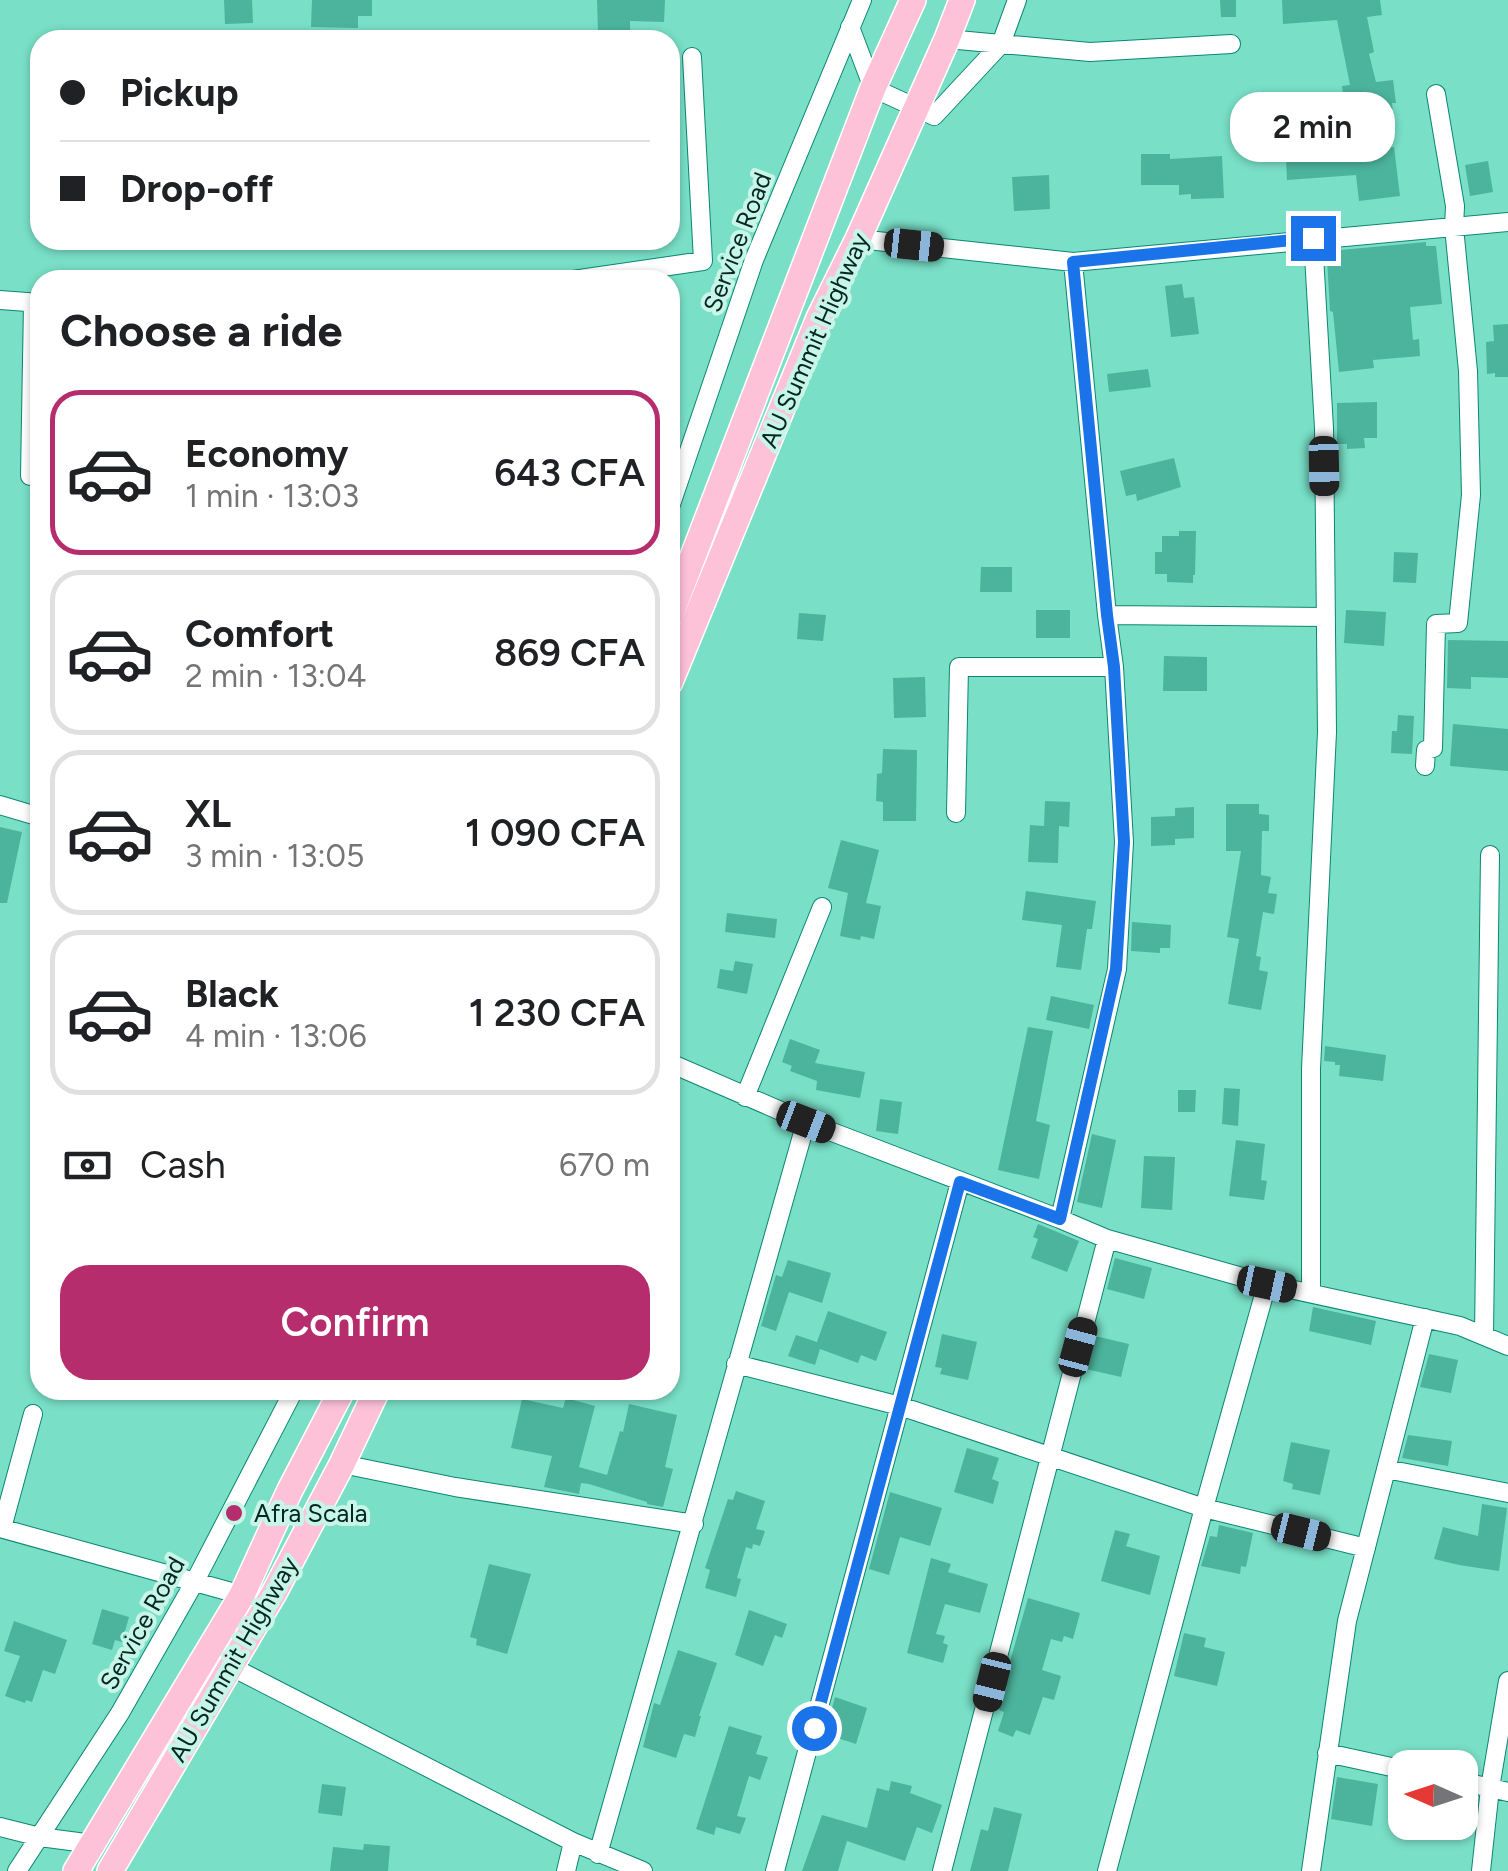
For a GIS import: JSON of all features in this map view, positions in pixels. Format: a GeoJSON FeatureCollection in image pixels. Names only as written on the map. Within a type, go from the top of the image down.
{"type":"FeatureCollection","features":[{"type":"Feature","properties":{"kind":"main road","name":"AU Summit Highway"},"geometry":{"type":"LineString","coordinates":[[680,590],[873,88],[913,0]]}},
{"type":"Feature","properties":{"kind":"main road","name":"AU Summit Highway"},"geometry":{"type":"LineString","coordinates":[[680,658],[819,318],[858,239],[962,0]]}},
{"type":"Feature","properties":{"kind":"main road","name":"AU Summit Highway"},"geometry":{"type":"LineString","coordinates":[[76,1871],[242,1594],[337,1400]]}},
{"type":"Feature","properties":{"kind":"main road","name":"AU Summit Highway"},"geometry":{"type":"LineString","coordinates":[[110,1871],[274,1592],[371,1400]]}},
{"type":"Feature","properties":{"kind":"street","name":"Service Road"},"geometry":{"type":"LineString","coordinates":[[680,477],[754,260],[862,0]]}},
{"type":"Feature","properties":{"kind":"street"},"geometry":{"type":"LineString","coordinates":[[850,27],[873,88],[934,116],[1001,44],[1017,0]]}},
{"type":"Feature","properties":{"kind":"street"},"geometry":{"type":"LineString","coordinates":[[947,39],[1090,52],[1231,44]]}},
{"type":"Feature","properties":{"kind":"street"},"geometry":{"type":"LineString","coordinates":[[641,270],[703,261],[692,57]]}},
{"type":"Feature","properties":{"kind":"street"},"geometry":{"type":"LineString","coordinates":[[1425,766],[1426,750],[1433,748],[1436,624],[1458,623],[1471,495],[1468,371],[1455,206],[1436,94]]}},
{"type":"Feature","properties":{"kind":"street"},"geometry":{"type":"LineString","coordinates":[[858,239],[1073,262],[1508,222]]}},
{"type":"Feature","properties":{"kind":"street"},"geometry":{"type":"LineString","coordinates":[[1310,1293],[1311,1069],[1327,732],[1324,428],[1313,238]]}},
{"type":"Feature","properties":{"kind":"street"},"geometry":{"type":"LineString","coordinates":[[1060,1219],[1116,969],[1124,842],[1114,667],[1073,262]]}},
{"type":"Feature","properties":{"kind":"street"},"geometry":{"type":"LineString","coordinates":[[0,300],[30,302]]}},
{"type":"Feature","properties":{"kind":"street"},"geometry":{"type":"LineString","coordinates":[[1107,615],[1326,616]]}},
{"type":"Feature","properties":{"kind":"street"},"geometry":{"type":"LineString","coordinates":[[956,813],[959,667],[1114,667]]}},
{"type":"Feature","properties":{"kind":"street"},"geometry":{"type":"LineString","coordinates":[[0,806],[30,814]]}},
{"type":"Feature","properties":{"kind":"street"},"geometry":{"type":"LineString","coordinates":[[1484,1336],[1490,855]]}},
{"type":"Feature","properties":{"kind":"street"},"geometry":{"type":"LineString","coordinates":[[745,1097],[822,907]]}},
{"type":"Feature","properties":{"kind":"street"},"geometry":{"type":"LineString","coordinates":[[680,1068],[806,1122],[1106,1239],[1267,1284],[1460,1326],[1508,1346]]}},
{"type":"Feature","properties":{"kind":"street"},"geometry":{"type":"LineString","coordinates":[[598,1854],[806,1122]]}},
{"type":"Feature","properties":{"kind":"street"},"geometry":{"type":"LineString","coordinates":[[776,1871],[960,1182]]}},
{"type":"Feature","properties":{"kind":"street"},"geometry":{"type":"LineString","coordinates":[[942,1871],[1106,1239]]}},
{"type":"Feature","properties":{"kind":"street"},"geometry":{"type":"LineString","coordinates":[[1108,1871],[1267,1284]]}},
{"type":"Feature","properties":{"kind":"street"},"geometry":{"type":"LineString","coordinates":[[1311,1871],[1348,1621],[1425,1318]]}},
{"type":"Feature","properties":{"kind":"street"},"geometry":{"type":"LineString","coordinates":[[736,1364],[900,1406],[1204,1508],[1366,1548]]}},
{"type":"Feature","properties":{"kind":"street","name":"Service Road"},"geometry":{"type":"LineString","coordinates":[[18,1871],[120,1713],[194,1583],[289,1400]]}},
{"type":"Feature","properties":{"kind":"street"},"geometry":{"type":"LineString","coordinates":[[34,1414],[1,1528],[242,1594]]}},
{"type":"Feature","properties":{"kind":"street"},"geometry":{"type":"LineString","coordinates":[[342,1464],[454,1487],[694,1524]]}},
{"type":"Feature","properties":{"kind":"street"},"geometry":{"type":"LineString","coordinates":[[1386,1469],[1508,1493]]}},
{"type":"Feature","properties":{"kind":"street"},"geometry":{"type":"LineString","coordinates":[[230,1666],[573,1842],[643,1871]]}},
{"type":"Feature","properties":{"kind":"street"},"geometry":{"type":"LineString","coordinates":[[1481,1871],[1499,1790],[1508,1681]]}},
{"type":"Feature","properties":{"kind":"street"},"geometry":{"type":"LineString","coordinates":[[1327,1753],[1388,1766]]}},
{"type":"Feature","properties":{"kind":"street"},"geometry":{"type":"LineString","coordinates":[[0,1826],[40,1837],[93,1844]]}},
{"type":"Feature","properties":{"kind":"street"},"geometry":{"type":"LineString","coordinates":[[566,1871],[573,1842]]}},
{"type":"Feature","properties":{"kind":"building"},"geometry":{"type":"Polygon","coordinates":[[[224,0],[252,0],[253,23],[225,24],[224,0]]]}},
{"type":"Feature","properties":{"kind":"building"},"geometry":{"type":"Polygon","coordinates":[[[312,0],[372,0],[372,16],[358,16],[358,28],[311,27],[312,0]]]}},
{"type":"Feature","properties":{"kind":"building"},"geometry":{"type":"Polygon","coordinates":[[[597,0],[665,0],[664,22],[630,21],[630,30],[598,30],[597,0]]]}},
{"type":"Feature","properties":{"kind":"building"},"geometry":{"type":"Polygon","coordinates":[[[1220,0],[1236,0],[1236,17],[1221,17],[1220,0]]]}},
{"type":"Feature","properties":{"kind":"building"},"geometry":{"type":"Polygon","coordinates":[[[1282,0],[1380,0],[1382,15],[1367,17],[1374,52],[1369,54],[1376,82],[1393,80],[1393,115],[1350,120],[1349,102],[1344,103],[1342,86],[1350,85],[1337,20],[1283,24],[1282,0]]]}},
{"type":"Feature","properties":{"kind":"building"},"geometry":{"type":"Polygon","coordinates":[[[1343,137],[1344,153],[1394,147],[1400,196],[1359,201],[1356,175],[1287,180],[1285,141],[1343,137]]]}},
{"type":"Feature","properties":{"kind":"building"},"geometry":{"type":"Polygon","coordinates":[[[1141,154],[1170,154],[1170,159],[1222,156],[1224,198],[1191,199],[1191,194],[1179,195],[1179,185],[1141,185],[1141,154]]]}},
{"type":"Feature","properties":{"kind":"building"},"geometry":{"type":"Polygon","coordinates":[[[1488,161],[1493,192],[1470,196],[1465,165],[1488,161]]]}},
{"type":"Feature","properties":{"kind":"building"},"geometry":{"type":"Polygon","coordinates":[[[1049,175],[1050,209],[1014,211],[1012,177],[1049,175]]]}},
{"type":"Feature","properties":{"kind":"building"},"geometry":{"type":"Polygon","coordinates":[[[1426,242],[1426,246],[1436,246],[1442,304],[1410,307],[1413,340],[1419,339],[1420,356],[1373,360],[1374,368],[1339,372],[1330,311],[1330,251],[1426,242]]]}},
{"type":"Feature","properties":{"kind":"building"},"geometry":{"type":"Polygon","coordinates":[[[1182,284],[1184,298],[1194,297],[1199,334],[1171,337],[1165,286],[1182,284]]]}},
{"type":"Feature","properties":{"kind":"building"},"geometry":{"type":"Polygon","coordinates":[[[1508,324],[1508,377],[1495,377],[1495,373],[1487,374],[1486,342],[1494,341],[1493,325],[1508,324]]]}},
{"type":"Feature","properties":{"kind":"building"},"geometry":{"type":"Polygon","coordinates":[[[1148,369],[1151,387],[1109,392],[1107,374],[1148,369]]]}},
{"type":"Feature","properties":{"kind":"building"},"geometry":{"type":"Polygon","coordinates":[[[1377,402],[1377,438],[1364,438],[1365,448],[1347,449],[1347,444],[1337,444],[1337,403],[1377,402]]]}},
{"type":"Feature","properties":{"kind":"building"},"geometry":{"type":"Polygon","coordinates":[[[1174,458],[1181,487],[1137,501],[1136,494],[1126,496],[1120,471],[1174,458]]]}},
{"type":"Feature","properties":{"kind":"building"},"geometry":{"type":"Polygon","coordinates":[[[1179,531],[1196,531],[1193,583],[1167,582],[1167,574],[1155,574],[1155,552],[1162,552],[1162,536],[1179,536],[1179,531]]]}},
{"type":"Feature","properties":{"kind":"building"},"geometry":{"type":"Polygon","coordinates":[[[1394,552],[1418,553],[1416,583],[1393,582],[1394,552]]]}},
{"type":"Feature","properties":{"kind":"building"},"geometry":{"type":"Polygon","coordinates":[[[981,567],[1012,567],[1012,592],[980,592],[981,567]]]}},
{"type":"Feature","properties":{"kind":"building"},"geometry":{"type":"Polygon","coordinates":[[[1036,610],[1070,610],[1070,638],[1036,638],[1036,610]]]}},
{"type":"Feature","properties":{"kind":"building"},"geometry":{"type":"Polygon","coordinates":[[[1346,610],[1386,612],[1384,646],[1344,643],[1346,610]]]}},
{"type":"Feature","properties":{"kind":"building"},"geometry":{"type":"Polygon","coordinates":[[[799,613],[826,615],[823,641],[797,639],[799,613]]]}},
{"type":"Feature","properties":{"kind":"building"},"geometry":{"type":"Polygon","coordinates":[[[1448,640],[1508,641],[1508,678],[1471,677],[1471,689],[1447,688],[1448,640]]]}},
{"type":"Feature","properties":{"kind":"building"},"geometry":{"type":"Polygon","coordinates":[[[1164,656],[1207,657],[1207,691],[1163,691],[1164,656]]]}},
{"type":"Feature","properties":{"kind":"building"},"geometry":{"type":"Polygon","coordinates":[[[925,677],[926,717],[894,718],[893,678],[925,677]]]}},
{"type":"Feature","properties":{"kind":"building"},"geometry":{"type":"Polygon","coordinates":[[[1398,715],[1414,716],[1412,754],[1391,753],[1392,731],[1397,731],[1398,715]]]}},
{"type":"Feature","properties":{"kind":"building"},"geometry":{"type":"Polygon","coordinates":[[[1453,724],[1508,729],[1508,771],[1450,766],[1453,724]]]}},
{"type":"Feature","properties":{"kind":"building"},"geometry":{"type":"Polygon","coordinates":[[[883,749],[917,750],[916,821],[883,821],[883,802],[876,801],[883,749]]]}},
{"type":"Feature","properties":{"kind":"building"},"geometry":{"type":"Polygon","coordinates":[[[1045,801],[1070,802],[1069,827],[1059,826],[1058,863],[1028,862],[1030,825],[1044,826],[1045,801]]]}},
{"type":"Feature","properties":{"kind":"building"},"geometry":{"type":"Polygon","coordinates":[[[1226,804],[1259,804],[1259,814],[1269,815],[1269,831],[1262,831],[1261,875],[1271,877],[1268,893],[1277,894],[1274,914],[1263,912],[1256,956],[1261,957],[1259,970],[1268,972],[1261,1010],[1228,1004],[1239,939],[1227,937],[1241,851],[1226,851],[1226,804]]]}},
{"type":"Feature","properties":{"kind":"building"},"geometry":{"type":"Polygon","coordinates":[[[1194,807],[1194,838],[1175,839],[1175,845],[1151,846],[1151,817],[1175,816],[1175,808],[1194,807]]]}},
{"type":"Feature","properties":{"kind":"building"},"geometry":{"type":"Polygon","coordinates":[[[0,827],[22,832],[7,903],[0,903],[0,827]]]}},
{"type":"Feature","properties":{"kind":"building"},"geometry":{"type":"Polygon","coordinates":[[[841,840],[879,850],[866,903],[881,906],[874,939],[840,936],[848,893],[828,888],[841,840]]]}},
{"type":"Feature","properties":{"kind":"building"},"geometry":{"type":"Polygon","coordinates":[[[1026,891],[1096,901],[1081,970],[1056,967],[1062,925],[1022,920],[1026,891]]]}},
{"type":"Feature","properties":{"kind":"building"},"geometry":{"type":"Polygon","coordinates":[[[727,913],[777,919],[775,938],[725,932],[727,913]]]}},
{"type":"Feature","properties":{"kind":"building"},"geometry":{"type":"Polygon","coordinates":[[[1132,922],[1171,925],[1170,948],[1160,948],[1160,953],[1131,951],[1132,922]]]}},
{"type":"Feature","properties":{"kind":"building"},"geometry":{"type":"Polygon","coordinates":[[[735,961],[753,964],[747,994],[717,988],[720,969],[733,971],[735,961]]]}},
{"type":"Feature","properties":{"kind":"building"},"geometry":{"type":"Polygon","coordinates":[[[1051,996],[1094,1005],[1089,1029],[1046,1020],[1051,996]]]}},
{"type":"Feature","properties":{"kind":"building"},"geometry":{"type":"Polygon","coordinates":[[[1028,1027],[1053,1031],[1036,1121],[1050,1125],[1039,1179],[998,1170],[1028,1027]]]}},
{"type":"Feature","properties":{"kind":"building"},"geometry":{"type":"Polygon","coordinates":[[[790,1039],[820,1050],[815,1063],[865,1072],[860,1098],[816,1090],[817,1081],[790,1071],[792,1066],[782,1062],[790,1039]]]}},
{"type":"Feature","properties":{"kind":"building"},"geometry":{"type":"Polygon","coordinates":[[[1325,1046],[1386,1055],[1383,1081],[1339,1076],[1340,1065],[1324,1061],[1325,1046]]]}},
{"type":"Feature","properties":{"kind":"building"},"geometry":{"type":"Polygon","coordinates":[[[1224,1088],[1240,1089],[1238,1126],[1222,1124],[1224,1088]]]}},
{"type":"Feature","properties":{"kind":"building"},"geometry":{"type":"Polygon","coordinates":[[[1178,1090],[1196,1090],[1195,1112],[1178,1112],[1178,1090]]]}},
{"type":"Feature","properties":{"kind":"building"},"geometry":{"type":"Polygon","coordinates":[[[880,1099],[902,1102],[898,1134],[876,1131],[880,1099]]]}},
{"type":"Feature","properties":{"kind":"building"},"geometry":{"type":"Polygon","coordinates":[[[1092,1134],[1116,1140],[1102,1208],[1077,1202],[1092,1134]]]}},
{"type":"Feature","properties":{"kind":"building"},"geometry":{"type":"Polygon","coordinates":[[[1236,1140],[1265,1144],[1261,1180],[1267,1181],[1264,1200],[1229,1196],[1236,1140]]]}},
{"type":"Feature","properties":{"kind":"building"},"geometry":{"type":"Polygon","coordinates":[[[1144,1156],[1175,1157],[1172,1210],[1141,1208],[1144,1156]]]}},
{"type":"Feature","properties":{"kind":"building"},"geometry":{"type":"Polygon","coordinates":[[[1038,1224],[1079,1241],[1067,1272],[1031,1258],[1038,1239],[1033,1237],[1038,1224]]]}},
{"type":"Feature","properties":{"kind":"building"},"geometry":{"type":"Polygon","coordinates":[[[1115,1258],[1152,1268],[1144,1299],[1107,1289],[1115,1258]]]}},
{"type":"Feature","properties":{"kind":"building"},"geometry":{"type":"Polygon","coordinates":[[[788,1260],[831,1273],[822,1303],[789,1292],[776,1331],[761,1326],[776,1275],[782,1277],[788,1260]]]}},
{"type":"Feature","properties":{"kind":"building"},"geometry":{"type":"Polygon","coordinates":[[[1313,1307],[1376,1321],[1371,1345],[1309,1331],[1313,1307]]]}},
{"type":"Feature","properties":{"kind":"building"},"geometry":{"type":"Polygon","coordinates":[[[828,1311],[887,1332],[876,1361],[861,1355],[858,1363],[820,1349],[815,1365],[788,1356],[796,1335],[817,1342],[828,1311]]]}},
{"type":"Feature","properties":{"kind":"building"},"geometry":{"type":"Polygon","coordinates":[[[942,1334],[977,1342],[968,1380],[940,1374],[942,1368],[935,1367],[942,1334]]]}},
{"type":"Feature","properties":{"kind":"building"},"geometry":{"type":"Polygon","coordinates":[[[1095,1336],[1129,1344],[1121,1377],[1086,1369],[1095,1336]]]}},
{"type":"Feature","properties":{"kind":"building"},"geometry":{"type":"Polygon","coordinates":[[[1429,1354],[1458,1360],[1451,1393],[1420,1387],[1429,1354]]]}},
{"type":"Feature","properties":{"kind":"building"},"geometry":{"type":"Polygon","coordinates":[[[522,1400],[563,1408],[565,1400],[595,1406],[579,1467],[607,1475],[629,1404],[677,1415],[665,1467],[673,1469],[663,1507],[589,1484],[581,1483],[579,1494],[544,1487],[552,1456],[511,1448],[522,1400]]]}},
{"type":"Feature","properties":{"kind":"building"},"geometry":{"type":"Polygon","coordinates":[[[1408,1435],[1452,1441],[1448,1466],[1402,1458],[1408,1435]]]}},
{"type":"Feature","properties":{"kind":"building"},"geometry":{"type":"Polygon","coordinates":[[[1291,1442],[1330,1450],[1320,1495],[1292,1489],[1293,1484],[1283,1481],[1291,1442]]]}},
{"type":"Feature","properties":{"kind":"building"},"geometry":{"type":"Polygon","coordinates":[[[967,1448],[999,1458],[992,1479],[999,1482],[993,1504],[954,1492],[967,1448]]]}},
{"type":"Feature","properties":{"kind":"building"},"geometry":{"type":"Polygon","coordinates":[[[736,1491],[765,1501],[756,1529],[765,1531],[760,1546],[746,1547],[736,1597],[705,1588],[710,1570],[705,1568],[728,1499],[733,1500],[736,1491]]]}},
{"type":"Feature","properties":{"kind":"building"},"geometry":{"type":"Polygon","coordinates":[[[890,1492],[942,1508],[930,1546],[900,1537],[889,1575],[869,1569],[890,1492]]]}},
{"type":"Feature","properties":{"kind":"building"},"geometry":{"type":"Polygon","coordinates":[[[1482,1504],[1507,1508],[1499,1571],[1434,1559],[1443,1527],[1478,1536],[1482,1504]]]}},
{"type":"Feature","properties":{"kind":"building"},"geometry":{"type":"Polygon","coordinates":[[[1219,1525],[1253,1533],[1246,1567],[1241,1566],[1240,1574],[1201,1566],[1210,1536],[1217,1537],[1219,1525]]]}},
{"type":"Feature","properties":{"kind":"building"},"geometry":{"type":"Polygon","coordinates":[[[1115,1530],[1130,1534],[1126,1546],[1160,1556],[1150,1595],[1101,1581],[1115,1530]]]}},
{"type":"Feature","properties":{"kind":"building"},"geometry":{"type":"Polygon","coordinates":[[[931,1558],[951,1564],[948,1572],[988,1584],[980,1613],[945,1604],[936,1634],[945,1636],[943,1643],[948,1645],[943,1663],[907,1653],[931,1558]]]}},
{"type":"Feature","properties":{"kind":"building"},"geometry":{"type":"Polygon","coordinates":[[[489,1564],[531,1574],[507,1654],[476,1645],[477,1639],[470,1637],[489,1564]]]}},
{"type":"Feature","properties":{"kind":"building"},"geometry":{"type":"Polygon","coordinates":[[[1028,1598],[1080,1613],[1073,1639],[1051,1639],[1042,1670],[1061,1676],[1054,1700],[1043,1697],[1030,1735],[1016,1730],[1013,1737],[998,1731],[1004,1712],[999,1710],[1028,1598]]]}},
{"type":"Feature","properties":{"kind":"building"},"geometry":{"type":"Polygon","coordinates":[[[102,1609],[129,1617],[122,1642],[115,1640],[112,1650],[92,1644],[102,1609]]]}},
{"type":"Feature","properties":{"kind":"building"},"geometry":{"type":"Polygon","coordinates":[[[749,1610],[787,1624],[782,1638],[775,1635],[763,1666],[735,1655],[749,1610]]]}},
{"type":"Feature","properties":{"kind":"building"},"geometry":{"type":"Polygon","coordinates":[[[14,1621],[67,1640],[55,1674],[43,1670],[32,1702],[5,1696],[20,1656],[4,1651],[14,1621]]]}},
{"type":"Feature","properties":{"kind":"building"},"geometry":{"type":"Polygon","coordinates":[[[1184,1633],[1206,1638],[1204,1647],[1225,1652],[1217,1686],[1174,1676],[1184,1633]]]}},
{"type":"Feature","properties":{"kind":"building"},"geometry":{"type":"Polygon","coordinates":[[[678,1650],[717,1663],[695,1737],[684,1734],[676,1758],[643,1747],[654,1703],[660,1705],[678,1650]]]}},
{"type":"Feature","properties":{"kind":"building"},"geometry":{"type":"Polygon","coordinates":[[[835,1697],[867,1708],[856,1744],[825,1734],[835,1697]]]}},
{"type":"Feature","properties":{"kind":"building"},"geometry":{"type":"Polygon","coordinates":[[[729,1726],[762,1736],[756,1754],[768,1757],[760,1780],[749,1776],[737,1816],[746,1818],[740,1834],[716,1827],[714,1835],[696,1829],[729,1726]]]}},
{"type":"Feature","properties":{"kind":"building"},"geometry":{"type":"Polygon","coordinates":[[[1337,1777],[1378,1784],[1372,1826],[1331,1819],[1337,1777]]]}},
{"type":"Feature","properties":{"kind":"building"},"geometry":{"type":"Polygon","coordinates":[[[891,1781],[912,1786],[910,1793],[942,1805],[932,1833],[917,1827],[905,1861],[847,1841],[838,1871],[802,1871],[822,1815],[867,1828],[877,1788],[889,1791],[891,1781]]]}},
{"type":"Feature","properties":{"kind":"building"},"geometry":{"type":"Polygon","coordinates":[[[322,1784],[346,1787],[342,1816],[318,1813],[322,1784]]]}},
{"type":"Feature","properties":{"kind":"building"},"geometry":{"type":"Polygon","coordinates":[[[994,1807],[1022,1814],[1008,1871],[970,1871],[981,1829],[988,1831],[994,1807]]]}},
{"type":"Feature","properties":{"kind":"building"},"geometry":{"type":"Polygon","coordinates":[[[364,1844],[390,1846],[388,1871],[330,1871],[333,1847],[363,1850],[364,1844]]]}},
{"type":"Feature","properties":{"kind":"place","name":"Afra Scala"},"geometry":{"type":"Point","coordinates":[234,1513]}},
{"type":"Feature","properties":{"kind":"route"},"geometry":{"type":"LineString","coordinates":[[814,1728],[960,1182],[1060,1219],[1116,969],[1124,842],[1114,667],[1073,262],[1313,238]]}}]}
